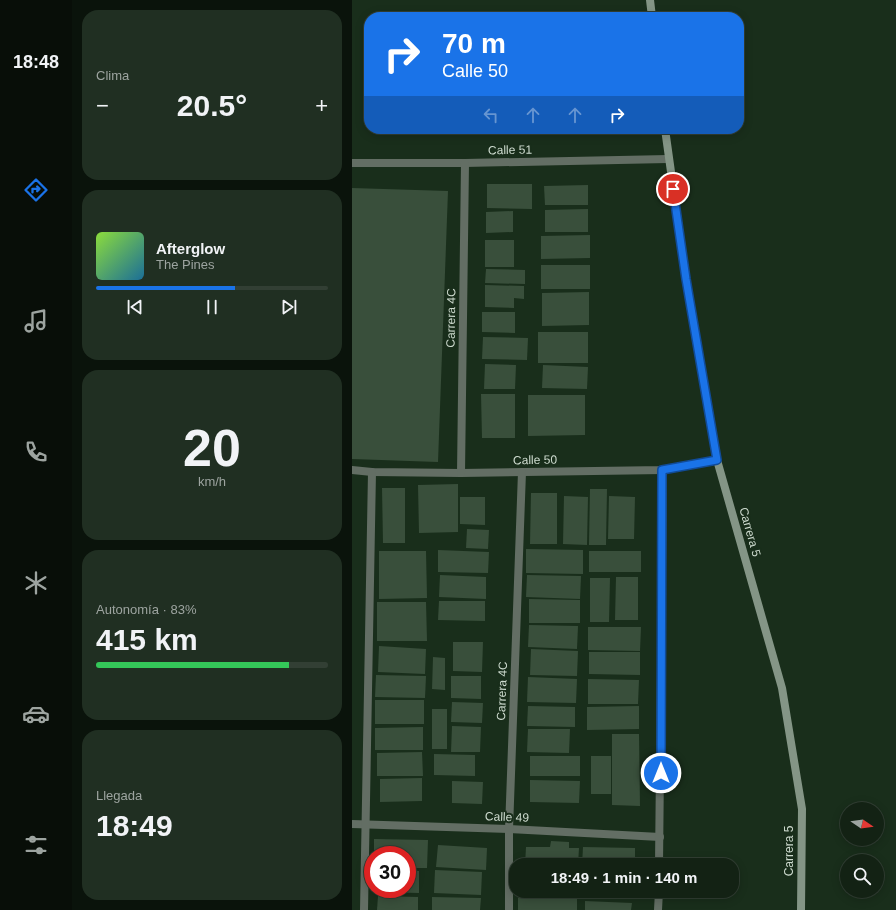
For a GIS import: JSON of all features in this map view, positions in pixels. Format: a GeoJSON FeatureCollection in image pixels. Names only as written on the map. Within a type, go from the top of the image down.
{"type":"FeatureCollection","features":[{"type":"Feature","properties":{"kind":"main road"},"geometry":{"type":"LineString","coordinates":[[650,0],[651,12]]}},
{"type":"Feature","properties":{"kind":"main road","name":"Carrera 5"},"geometry":{"type":"LineString","coordinates":[[666,134],[686,279],[717,460],[782,688],[802,809],[801,910]]}},
{"type":"Feature","properties":{"kind":"street","name":"Calle 51"},"geometry":{"type":"LineString","coordinates":[[352,162],[465,163],[668,159]]}},
{"type":"Feature","properties":{"kind":"street","name":"Carrera 4C"},"geometry":{"type":"LineString","coordinates":[[461,474],[465,163]]}},
{"type":"Feature","properties":{"kind":"street","name":"Calle 50"},"geometry":{"type":"LineString","coordinates":[[352,470],[372,472],[461,474],[662,470],[717,460]]}},
{"type":"Feature","properties":{"kind":"street"},"geometry":{"type":"LineString","coordinates":[[660,858],[662,470]]}},
{"type":"Feature","properties":{"kind":"street"},"geometry":{"type":"LineString","coordinates":[[364,910],[372,472]]}},
{"type":"Feature","properties":{"kind":"street","name":"Carrera 4C"},"geometry":{"type":"LineString","coordinates":[[510,910],[509,829],[522,472]]}},
{"type":"Feature","properties":{"kind":"street","name":"Calle 49"},"geometry":{"type":"LineString","coordinates":[[352,824],[509,829],[660,837]]}},
{"type":"Feature","properties":{"kind":"street"},"geometry":{"type":"LineString","coordinates":[[658,910],[659,898]]}},
{"type":"Feature","properties":{"kind":"building"},"geometry":{"type":"Polygon","coordinates":[[[487,184],[532,184],[532,209],[487,208],[487,184]]]}},
{"type":"Feature","properties":{"kind":"building"},"geometry":{"type":"Polygon","coordinates":[[[588,185],[588,205],[545,205],[544,186],[588,185]]]}},
{"type":"Feature","properties":{"kind":"building"},"geometry":{"type":"Polygon","coordinates":[[[352,188],[448,191],[438,462],[352,459],[352,188]]]}},
{"type":"Feature","properties":{"kind":"building"},"geometry":{"type":"Polygon","coordinates":[[[588,209],[588,232],[545,232],[545,210],[588,209]]]}},
{"type":"Feature","properties":{"kind":"building"},"geometry":{"type":"Polygon","coordinates":[[[513,211],[513,232],[486,233],[486,212],[513,211]]]}},
{"type":"Feature","properties":{"kind":"building"},"geometry":{"type":"Polygon","coordinates":[[[590,235],[590,258],[541,259],[541,236],[590,235]]]}},
{"type":"Feature","properties":{"kind":"building"},"geometry":{"type":"Polygon","coordinates":[[[485,240],[514,240],[514,267],[485,267],[485,240]]]}},
{"type":"Feature","properties":{"kind":"building"},"geometry":{"type":"Polygon","coordinates":[[[541,265],[590,265],[590,289],[541,289],[541,265]]]}},
{"type":"Feature","properties":{"kind":"building"},"geometry":{"type":"Polygon","coordinates":[[[486,269],[525,270],[525,284],[485,283],[486,269]]]}},
{"type":"Feature","properties":{"kind":"building"},"geometry":{"type":"Polygon","coordinates":[[[485,285],[524,286],[524,299],[514,298],[514,308],[485,307],[485,285]]]}},
{"type":"Feature","properties":{"kind":"building"},"geometry":{"type":"Polygon","coordinates":[[[589,292],[589,325],[542,326],[542,293],[589,292]]]}},
{"type":"Feature","properties":{"kind":"building"},"geometry":{"type":"Polygon","coordinates":[[[482,312],[515,312],[515,333],[482,332],[482,312]]]}},
{"type":"Feature","properties":{"kind":"building"},"geometry":{"type":"Polygon","coordinates":[[[538,332],[588,332],[588,363],[538,363],[538,332]]]}},
{"type":"Feature","properties":{"kind":"building"},"geometry":{"type":"Polygon","coordinates":[[[483,337],[528,338],[527,360],[482,359],[483,337]]]}},
{"type":"Feature","properties":{"kind":"building"},"geometry":{"type":"Polygon","coordinates":[[[485,364],[516,365],[515,389],[484,389],[485,364]]]}},
{"type":"Feature","properties":{"kind":"building"},"geometry":{"type":"Polygon","coordinates":[[[543,365],[588,367],[587,389],[542,388],[543,365]]]}},
{"type":"Feature","properties":{"kind":"building"},"geometry":{"type":"Polygon","coordinates":[[[481,394],[515,394],[515,438],[482,438],[481,394]]]}},
{"type":"Feature","properties":{"kind":"building"},"geometry":{"type":"Polygon","coordinates":[[[528,395],[585,395],[585,435],[528,436],[528,395]]]}},
{"type":"Feature","properties":{"kind":"building"},"geometry":{"type":"Polygon","coordinates":[[[458,484],[458,532],[419,533],[418,485],[458,484]]]}},
{"type":"Feature","properties":{"kind":"building"},"geometry":{"type":"Polygon","coordinates":[[[382,488],[405,488],[405,543],[383,543],[382,488]]]}},
{"type":"Feature","properties":{"kind":"building"},"geometry":{"type":"Polygon","coordinates":[[[590,489],[607,489],[606,545],[589,545],[590,489]]]}},
{"type":"Feature","properties":{"kind":"building"},"geometry":{"type":"Polygon","coordinates":[[[531,493],[557,493],[557,544],[530,544],[531,493]]]}},
{"type":"Feature","properties":{"kind":"building"},"geometry":{"type":"Polygon","coordinates":[[[564,496],[588,497],[587,545],[563,544],[564,496]]]}},
{"type":"Feature","properties":{"kind":"building"},"geometry":{"type":"Polygon","coordinates":[[[609,496],[635,497],[634,539],[608,539],[609,496]]]}},
{"type":"Feature","properties":{"kind":"building"},"geometry":{"type":"Polygon","coordinates":[[[460,497],[485,497],[485,525],[460,524],[460,497]]]}},
{"type":"Feature","properties":{"kind":"building"},"geometry":{"type":"Polygon","coordinates":[[[467,529],[489,530],[488,549],[466,548],[467,529]]]}},
{"type":"Feature","properties":{"kind":"building"},"geometry":{"type":"Polygon","coordinates":[[[526,549],[583,550],[583,574],[526,573],[526,549]]]}},
{"type":"Feature","properties":{"kind":"building"},"geometry":{"type":"Polygon","coordinates":[[[438,550],[489,552],[488,573],[438,572],[438,550]]]}},
{"type":"Feature","properties":{"kind":"building"},"geometry":{"type":"Polygon","coordinates":[[[379,551],[426,551],[427,598],[379,599],[379,551]]]}},
{"type":"Feature","properties":{"kind":"building"},"geometry":{"type":"Polygon","coordinates":[[[589,551],[641,551],[641,572],[589,572],[589,551]]]}},
{"type":"Feature","properties":{"kind":"building"},"geometry":{"type":"Polygon","coordinates":[[[440,575],[486,577],[486,599],[439,597],[440,575]]]}},
{"type":"Feature","properties":{"kind":"building"},"geometry":{"type":"Polygon","coordinates":[[[527,575],[581,576],[580,599],[526,597],[527,575]]]}},
{"type":"Feature","properties":{"kind":"building"},"geometry":{"type":"Polygon","coordinates":[[[616,577],[638,577],[638,620],[615,620],[616,577]]]}},
{"type":"Feature","properties":{"kind":"building"},"geometry":{"type":"Polygon","coordinates":[[[590,578],[610,578],[609,622],[590,622],[590,578]]]}},
{"type":"Feature","properties":{"kind":"building"},"geometry":{"type":"Polygon","coordinates":[[[529,599],[580,600],[580,623],[529,623],[529,599]]]}},
{"type":"Feature","properties":{"kind":"building"},"geometry":{"type":"Polygon","coordinates":[[[439,601],[485,601],[485,621],[438,620],[439,601]]]}},
{"type":"Feature","properties":{"kind":"building"},"geometry":{"type":"Polygon","coordinates":[[[377,602],[426,602],[427,641],[377,641],[377,602]]]}},
{"type":"Feature","properties":{"kind":"building"},"geometry":{"type":"Polygon","coordinates":[[[529,625],[578,626],[577,649],[528,647],[529,625]]]}},
{"type":"Feature","properties":{"kind":"building"},"geometry":{"type":"Polygon","coordinates":[[[588,627],[641,627],[640,651],[588,650],[588,627]]]}},
{"type":"Feature","properties":{"kind":"building"},"geometry":{"type":"Polygon","coordinates":[[[453,642],[483,642],[482,672],[453,671],[453,642]]]}},
{"type":"Feature","properties":{"kind":"building"},"geometry":{"type":"Polygon","coordinates":[[[379,646],[426,649],[425,674],[378,672],[379,646]]]}},
{"type":"Feature","properties":{"kind":"building"},"geometry":{"type":"Polygon","coordinates":[[[531,649],[578,651],[577,676],[530,675],[531,649]]]}},
{"type":"Feature","properties":{"kind":"building"},"geometry":{"type":"Polygon","coordinates":[[[589,652],[640,652],[640,675],[589,674],[589,652]]]}},
{"type":"Feature","properties":{"kind":"building"},"geometry":{"type":"Polygon","coordinates":[[[433,657],[445,658],[445,690],[432,689],[433,657]]]}},
{"type":"Feature","properties":{"kind":"building"},"geometry":{"type":"Polygon","coordinates":[[[376,675],[426,676],[425,698],[375,697],[376,675]]]}},
{"type":"Feature","properties":{"kind":"building"},"geometry":{"type":"Polygon","coordinates":[[[451,676],[481,676],[481,699],[451,698],[451,676]]]}},
{"type":"Feature","properties":{"kind":"building"},"geometry":{"type":"Polygon","coordinates":[[[528,677],[577,679],[576,703],[527,702],[528,677]]]}},
{"type":"Feature","properties":{"kind":"building"},"geometry":{"type":"Polygon","coordinates":[[[588,679],[639,680],[638,704],[588,704],[588,679]]]}},
{"type":"Feature","properties":{"kind":"building"},"geometry":{"type":"Polygon","coordinates":[[[375,700],[424,700],[424,724],[375,724],[375,700]]]}},
{"type":"Feature","properties":{"kind":"building"},"geometry":{"type":"Polygon","coordinates":[[[452,702],[483,703],[482,723],[451,722],[452,702]]]}},
{"type":"Feature","properties":{"kind":"building"},"geometry":{"type":"Polygon","coordinates":[[[528,706],[575,707],[575,727],[527,726],[528,706]]]}},
{"type":"Feature","properties":{"kind":"building"},"geometry":{"type":"Polygon","coordinates":[[[639,706],[639,729],[587,730],[587,707],[639,706]]]}},
{"type":"Feature","properties":{"kind":"building"},"geometry":{"type":"Polygon","coordinates":[[[432,709],[447,709],[447,749],[432,749],[432,709]]]}},
{"type":"Feature","properties":{"kind":"building"},"geometry":{"type":"Polygon","coordinates":[[[452,726],[481,727],[480,752],[451,752],[452,726]]]}},
{"type":"Feature","properties":{"kind":"building"},"geometry":{"type":"Polygon","coordinates":[[[423,727],[423,750],[375,750],[375,728],[423,727]]]}},
{"type":"Feature","properties":{"kind":"building"},"geometry":{"type":"Polygon","coordinates":[[[528,729],[570,729],[569,753],[527,752],[528,729]]]}},
{"type":"Feature","properties":{"kind":"building"},"geometry":{"type":"Polygon","coordinates":[[[612,734],[639,734],[640,806],[612,805],[612,734]]]}},
{"type":"Feature","properties":{"kind":"building"},"geometry":{"type":"Polygon","coordinates":[[[422,752],[423,776],[377,776],[377,753],[422,752]]]}},
{"type":"Feature","properties":{"kind":"building"},"geometry":{"type":"Polygon","coordinates":[[[434,754],[475,755],[475,776],[434,775],[434,754]]]}},
{"type":"Feature","properties":{"kind":"building"},"geometry":{"type":"Polygon","coordinates":[[[530,756],[580,756],[580,776],[530,776],[530,756]]]}},
{"type":"Feature","properties":{"kind":"building"},"geometry":{"type":"Polygon","coordinates":[[[591,756],[611,756],[611,794],[591,794],[591,756]]]}},
{"type":"Feature","properties":{"kind":"building"},"geometry":{"type":"Polygon","coordinates":[[[422,778],[422,801],[380,802],[380,779],[422,778]]]}},
{"type":"Feature","properties":{"kind":"building"},"geometry":{"type":"Polygon","coordinates":[[[530,780],[580,781],[579,803],[530,802],[530,780]]]}},
{"type":"Feature","properties":{"kind":"building"},"geometry":{"type":"Polygon","coordinates":[[[452,781],[483,782],[482,804],[452,803],[452,781]]]}},
{"type":"Feature","properties":{"kind":"building"},"geometry":{"type":"Polygon","coordinates":[[[374,839],[428,840],[427,868],[416,868],[416,846],[374,846],[374,839]]]}},
{"type":"Feature","properties":{"kind":"building"},"geometry":{"type":"Polygon","coordinates":[[[551,841],[569,842],[569,848],[579,848],[578,858],[525,858],[526,847],[550,847],[551,841]]]}},
{"type":"Feature","properties":{"kind":"building"},"geometry":{"type":"Polygon","coordinates":[[[438,845],[487,848],[486,870],[436,867],[438,845]]]}},
{"type":"Feature","properties":{"kind":"building"},"geometry":{"type":"Polygon","coordinates":[[[583,847],[635,848],[635,858],[582,858],[583,847]]]}},
{"type":"Feature","properties":{"kind":"building"},"geometry":{"type":"Polygon","coordinates":[[[435,870],[482,872],[481,895],[434,893],[435,870]]]}},
{"type":"Feature","properties":{"kind":"building"},"geometry":{"type":"Polygon","coordinates":[[[416,871],[419,871],[419,893],[416,893],[416,871]]]}},
{"type":"Feature","properties":{"kind":"building"},"geometry":{"type":"Polygon","coordinates":[[[418,897],[418,910],[377,910],[378,898],[418,897]]]}},
{"type":"Feature","properties":{"kind":"building"},"geometry":{"type":"Polygon","coordinates":[[[432,897],[481,898],[480,910],[432,910],[432,897]]]}},
{"type":"Feature","properties":{"kind":"building"},"geometry":{"type":"Polygon","coordinates":[[[518,898],[577,898],[577,910],[518,910],[518,898]]]}},
{"type":"Feature","properties":{"kind":"building"},"geometry":{"type":"Polygon","coordinates":[[[585,901],[632,903],[631,910],[585,910],[585,901]]]}},
{"type":"Feature","properties":{"kind":"route"},"geometry":{"type":"LineString","coordinates":[[661,773],[662,470],[717,460],[686,279],[673,189]]}}]}
